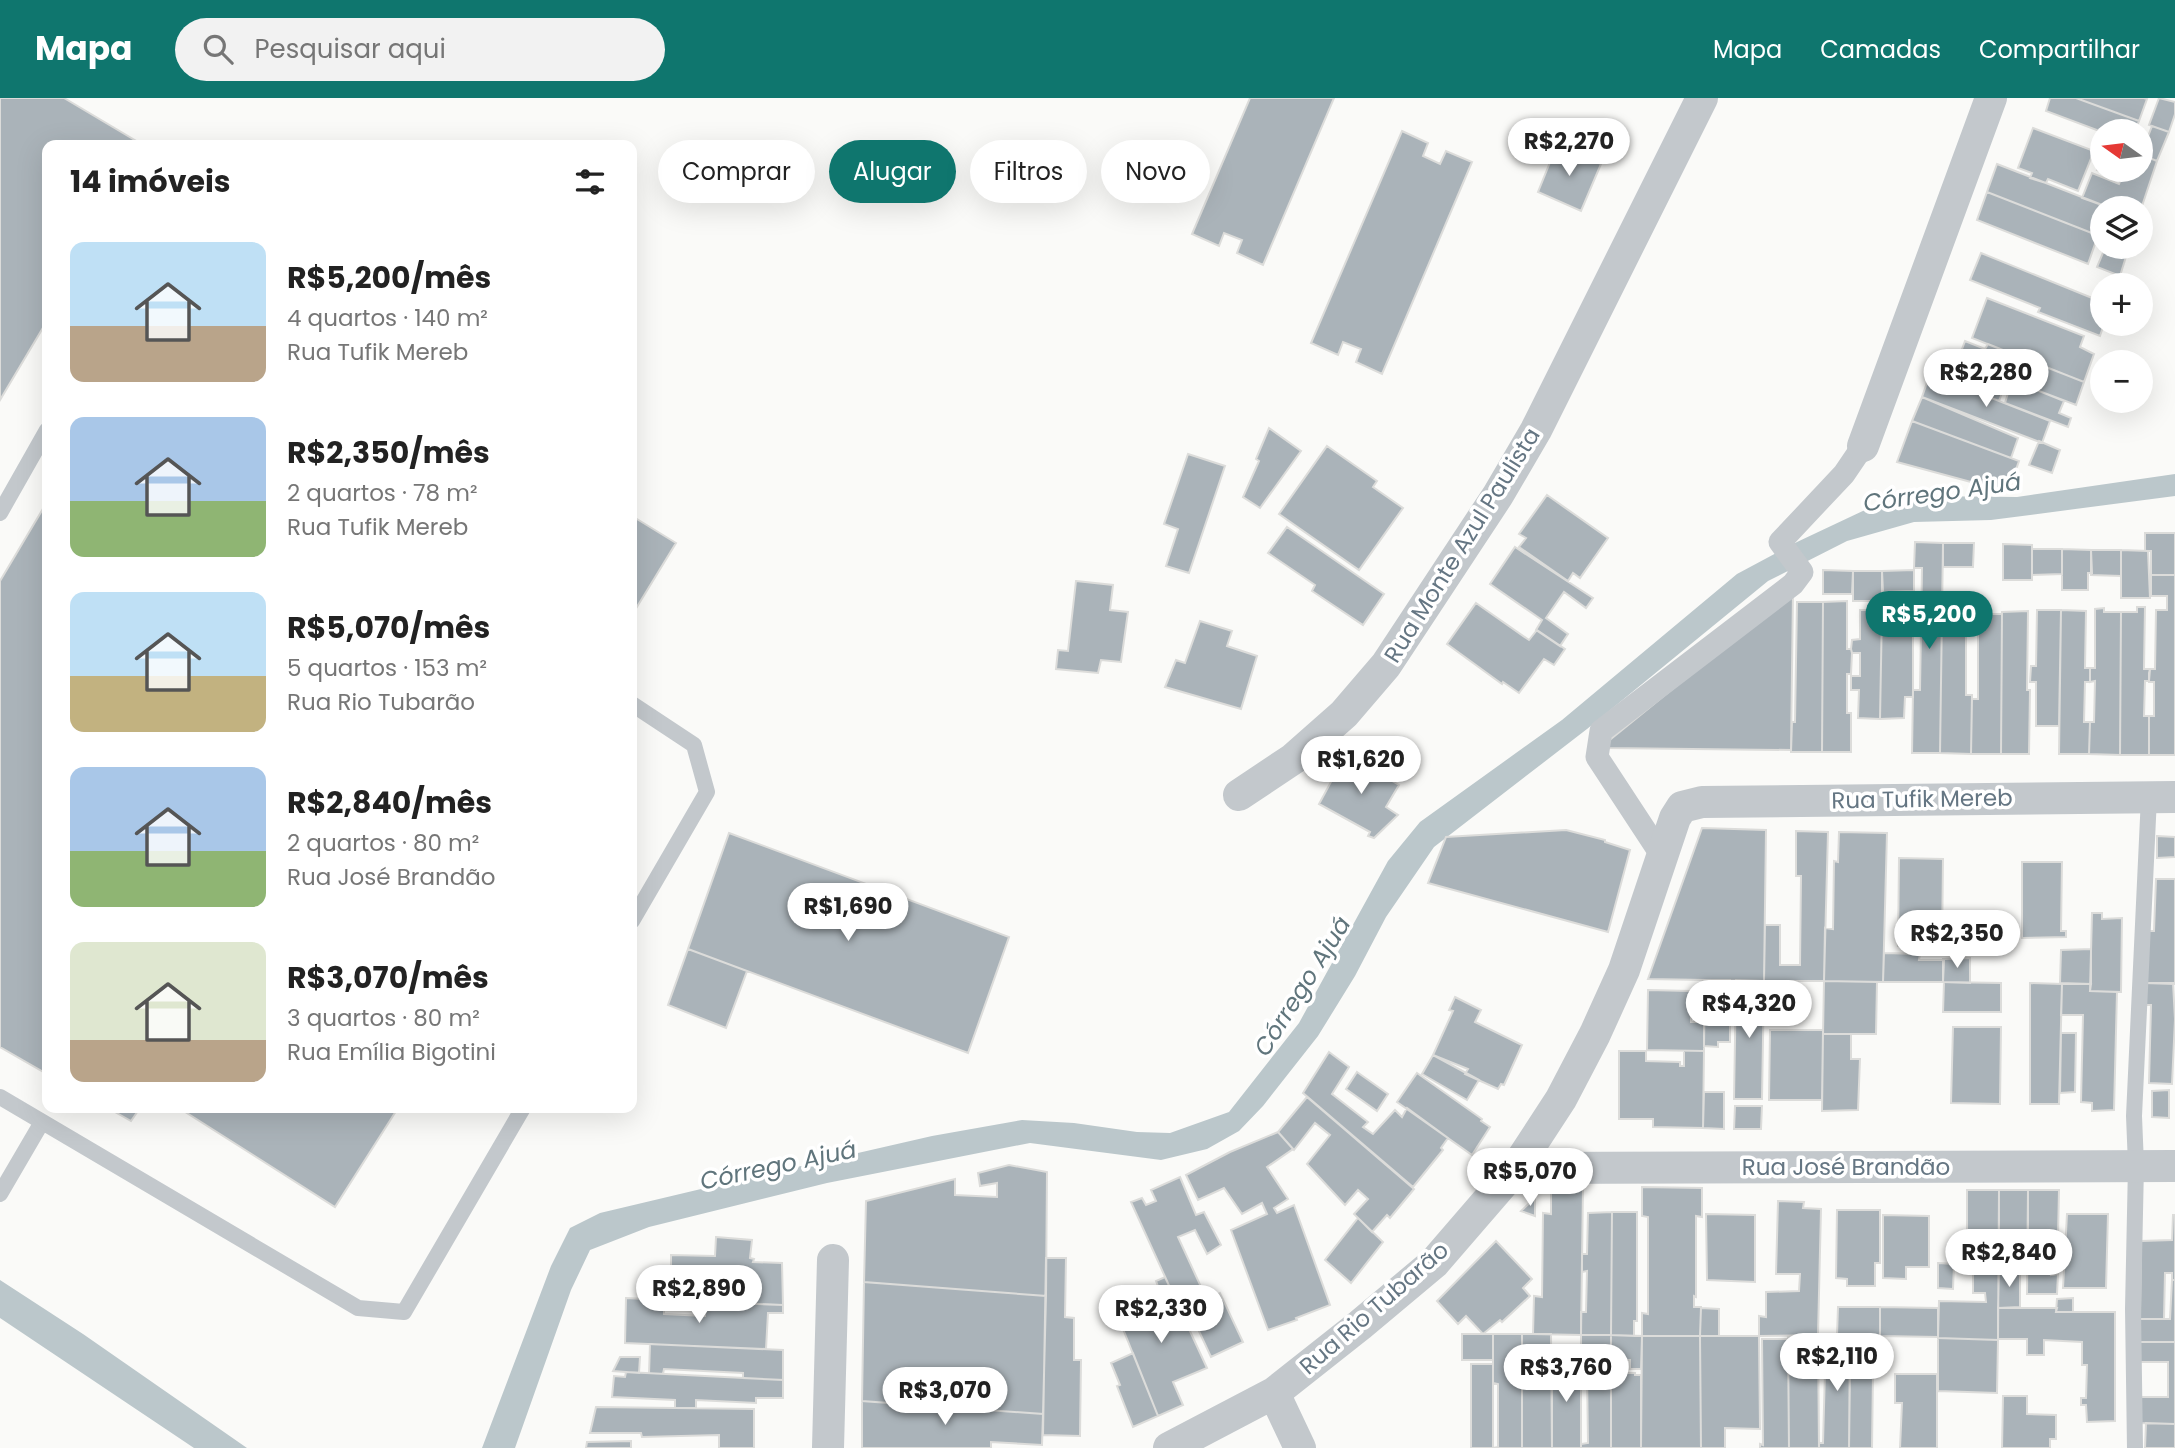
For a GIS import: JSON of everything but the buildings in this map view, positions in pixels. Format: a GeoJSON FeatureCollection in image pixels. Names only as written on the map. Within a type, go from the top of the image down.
{"type":"FeatureCollection","features":[{"type":"Feature","properties":{"kind":"street","name":"Rua Monte Azul Paulista"},"geometry":{"type":"LineString","coordinates":[[1239,795],[1293,759],[1344,714],[1386,665],[1498,495],[1536,430],[1702,98]]}},
{"type":"Feature","properties":{"kind":"street"},"geometry":{"type":"LineString","coordinates":[[1662,856],[1597,757],[1601,731],[1793,584],[1802,572],[1780,542],[1844,474],[1863,446],[1991,98]]}},
{"type":"Feature","properties":{"kind":"street","name":"Rua Tufik Mereb"},"geometry":{"type":"LineString","coordinates":[[1675,818],[1682,807],[1702,802],[2162,797]]}},
{"type":"Feature","properties":{"kind":"street","name":"Rua Rio Tubarão"},"geometry":{"type":"LineString","coordinates":[[1169,1448],[1274,1393],[1360,1325],[1434,1263],[1516,1168],[1561,1099],[1595,1034],[1624,970],[1675,818]]}},
{"type":"Feature","properties":{"kind":"street","name":"Rua José Brandão"},"geometry":{"type":"LineString","coordinates":[[1516,1168],[2175,1166]]}},
{"type":"Feature","properties":{"kind":"street"},"geometry":{"type":"LineString","coordinates":[[828,1448],[833,1260]]}},
{"type":"Feature","properties":{"kind":"street"},"geometry":{"type":"LineString","coordinates":[[1274,1393],[1300,1448]]}},
{"type":"Feature","properties":{"kind":"lane"},"geometry":{"type":"LineString","coordinates":[[0,513],[42,439]]}},
{"type":"Feature","properties":{"kind":"lane"},"geometry":{"type":"LineString","coordinates":[[637,707],[694,745],[707,792],[637,912]]}},
{"type":"Feature","properties":{"kind":"lane"},"geometry":{"type":"LineString","coordinates":[[2135,1448],[2134,1116],[2162,797]]}},
{"type":"Feature","properties":{"kind":"lane"},"geometry":{"type":"LineString","coordinates":[[0,1097],[358,1308],[404,1312],[520,1113]]}},
{"type":"Feature","properties":{"kind":"lane"},"geometry":{"type":"LineString","coordinates":[[0,1194],[43,1122]]}},
{"type":"Feature","properties":{"kind":"shaded area"},"geometry":{"type":"Polygon","coordinates":[[[2175,474],[2175,496],[1991,520],[1914,522],[1847,541],[1768,581],[1587,729],[1434,847],[1386,917],[1355,976],[1318,1036],[1263,1106],[1239,1131],[1207,1149],[1161,1160],[1030,1143],[827,1183],[649,1227],[590,1250],[571,1290],[515,1448],[482,1448],[551,1266],[570,1228],[600,1213],[932,1136],[1022,1120],[1170,1133],[1229,1112],[1299,1023],[1388,861],[1420,822],[1562,720],[1737,574],[1867,509],[1921,496],[2017,497],[2175,474]]]}},
{"type":"Feature","properties":{"kind":"shaded area"},"geometry":{"type":"Polygon","coordinates":[[[0,1280],[247,1448],[194,1448],[0,1318],[0,1280]]]}},
{"type":"Feature","properties":{"kind":"water label","name":"Córrego Ajuá"},"geometry":{"type":"Point","coordinates":[1942,492]}},
{"type":"Feature","properties":{"kind":"water label","name":"Córrego Ajuá"},"geometry":{"type":"Point","coordinates":[1302,986]}},
{"type":"Feature","properties":{"kind":"water label","name":"Córrego Ajuá"},"geometry":{"type":"Point","coordinates":[778,1165]}}]}
